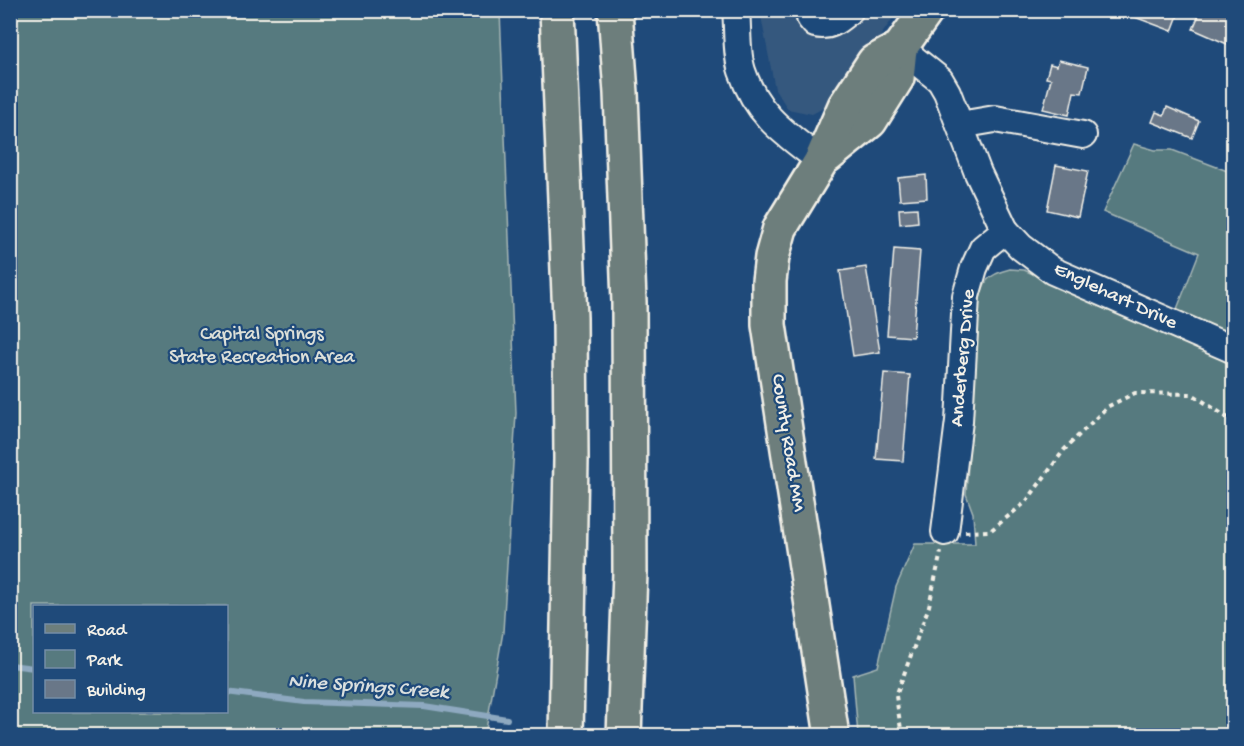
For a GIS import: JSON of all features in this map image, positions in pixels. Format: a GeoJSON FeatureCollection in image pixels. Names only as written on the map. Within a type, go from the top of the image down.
{"type":"FeatureCollection","features":[{"type":"Feature","properties":{"kind":"main road"},"geometry":{"type":"LineString","coordinates":[[557,10],[570,318],[571,459],[566,735]]}},
{"type":"Feature","properties":{"kind":"main road"},"geometry":{"type":"LineString","coordinates":[[615,10],[621,93],[629,346],[647,735]]}},
{"type":"Feature","properties":{"kind":"main road"},"geometry":{"type":"LineString","coordinates":[[900,48],[927,10]]}},
{"type":"Feature","properties":{"kind":"main road","name":"County Road MM"},"geometry":{"type":"LineString","coordinates":[[831,735],[769,325],[769,281],[772,257],[780,228],[821,161],[870,121],[897,78],[900,48]]}},
{"type":"Feature","properties":{"kind":"main road"},"geometry":{"type":"LineString","coordinates":[[624,735],[630,572],[629,346]]}},
{"type":"Feature","properties":{"kind":"main road"},"geometry":{"type":"LineString","coordinates":[[543,735],[553,648],[570,354]]}},
{"type":"Feature","properties":{"kind":"street"},"geometry":{"type":"LineString","coordinates":[[736,10],[742,70],[756,101],[774,125],[821,161]]}},
{"type":"Feature","properties":{"kind":"street"},"geometry":{"type":"LineString","coordinates":[[810,10],[810,18],[815,24],[824,26],[834,24],[850,10]]}},
{"type":"Feature","properties":{"kind":"street"},"geometry":{"type":"LineString","coordinates":[[900,48],[940,80],[960,124],[978,173],[1005,230]]}},
{"type":"Feature","properties":{"kind":"street"},"geometry":{"type":"LineString","coordinates":[[960,124],[994,118],[1083,135]]}},
{"type":"Feature","properties":{"kind":"street","name":"Englehart Drive"},"geometry":{"type":"LineString","coordinates":[[1005,230],[1021,247],[1053,271],[1233,350]]}},
{"type":"Feature","properties":{"kind":"street","name":"Anderberg Drive"},"geometry":{"type":"LineString","coordinates":[[945,532],[959,421],[966,296],[974,268],[983,248],[1005,230]]}},
{"type":"Feature","properties":{"kind":"path"},"geometry":{"type":"LineString","coordinates":[[902,735],[896,696],[929,606],[945,532],[990,531],[1026,502],[1064,450],[1107,407],[1135,393],[1192,394],[1233,422]]}},
{"type":"Feature","properties":{"kind":"shaded area"},"geometry":{"type":"Polygon","coordinates":[[[760,11],[898,11],[833,103],[812,114],[788,109],[775,89],[760,11]]]}},
{"type":"Feature","properties":{"kind":"green space","name":"Capital Springs State Recreation Area"},"geometry":{"type":"Polygon","coordinates":[[[10,11],[500,11],[516,413],[503,632],[485,735],[11,735],[10,11]]]}},
{"type":"Feature","properties":{"kind":"green space"},"geometry":{"type":"Polygon","coordinates":[[[1134,144],[1155,150],[1172,150],[1230,172],[1233,165],[1233,337],[1175,314],[1199,253],[1103,212],[1134,144]]]}},
{"type":"Feature","properties":{"kind":"green space"},"geometry":{"type":"Polygon","coordinates":[[[1010,269],[1024,270],[1233,363],[1233,735],[858,735],[853,675],[878,667],[896,587],[915,544],[975,544],[973,513],[966,494],[979,305],[987,281],[996,274],[1010,269]]]}},
{"type":"Feature","properties":{"kind":"building"},"geometry":{"type":"Polygon","coordinates":[[[1134,10],[1180,10],[1172,31],[1132,16],[1134,10]]]}},
{"type":"Feature","properties":{"kind":"building"},"geometry":{"type":"Polygon","coordinates":[[[1201,10],[1234,10],[1234,47],[1193,29],[1201,10]]]}},
{"type":"Feature","properties":{"kind":"building"},"geometry":{"type":"Polygon","coordinates":[[[1059,60],[1088,67],[1082,93],[1074,92],[1069,115],[1043,109],[1051,79],[1046,78],[1050,64],[1057,66],[1059,60]]]}},
{"type":"Feature","properties":{"kind":"building"},"geometry":{"type":"Polygon","coordinates":[[[1167,107],[1199,121],[1192,138],[1152,122],[1156,112],[1164,115],[1167,107]]]}},
{"type":"Feature","properties":{"kind":"building"},"geometry":{"type":"Polygon","coordinates":[[[1056,165],[1088,171],[1078,217],[1047,210],[1056,165]]]}},
{"type":"Feature","properties":{"kind":"building"},"geometry":{"type":"Polygon","coordinates":[[[926,175],[927,198],[900,200],[898,178],[926,175]]]}},
{"type":"Feature","properties":{"kind":"building"},"geometry":{"type":"Polygon","coordinates":[[[917,208],[918,222],[900,224],[899,209],[917,208]]]}},
{"type":"Feature","properties":{"kind":"building"},"geometry":{"type":"Polygon","coordinates":[[[894,249],[920,251],[913,337],[887,335],[894,249]]]}},
{"type":"Feature","properties":{"kind":"building"},"geometry":{"type":"Polygon","coordinates":[[[866,267],[880,352],[853,356],[840,271],[866,267]]]}},
{"type":"Feature","properties":{"kind":"building"},"geometry":{"type":"Polygon","coordinates":[[[884,373],[910,375],[903,461],[876,459],[884,373]]]}},
{"type":"Feature","properties":{"kind":"waterway","name":"Nine Springs Creek"},"geometry":{"type":"LineString","coordinates":[[10,665],[33,668]]}},
{"type":"Feature","properties":{"kind":"waterway","name":"Nine Springs Creek"},"geometry":{"type":"LineString","coordinates":[[228,692],[304,702],[424,706],[507,719]]}}]}
